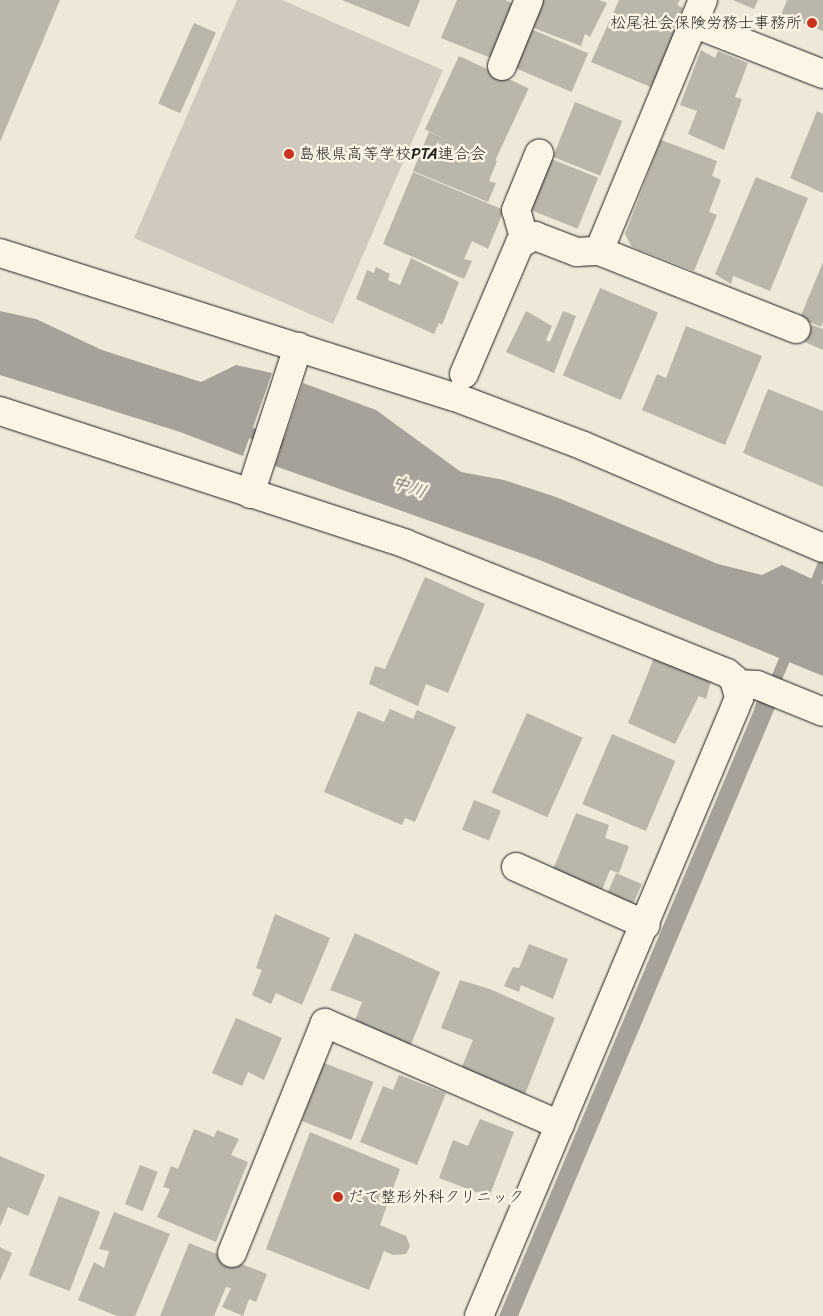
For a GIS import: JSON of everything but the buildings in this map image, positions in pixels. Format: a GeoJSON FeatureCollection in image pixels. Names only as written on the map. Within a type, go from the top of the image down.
{"type":"FeatureCollection","features":[{"type":"Feature","properties":{"kind":"street"},"geometry":{"type":"LineString","coordinates":[[502,66],[530,0]]}},
{"type":"Feature","properties":{"kind":"street"},"geometry":{"type":"LineString","coordinates":[[599,252],[698,11],[823,74]]}},
{"type":"Feature","properties":{"kind":"street"},"geometry":{"type":"LineString","coordinates":[[525,241],[516,210],[539,154]]}},
{"type":"Feature","properties":{"kind":"street"},"geometry":{"type":"LineString","coordinates":[[464,374],[520,243],[534,236],[577,252],[599,252],[796,329]]}},
{"type":"Feature","properties":{"kind":"street"},"geometry":{"type":"LineString","coordinates":[[0,253],[296,354],[455,397],[584,446],[814,544]]}},
{"type":"Feature","properties":{"kind":"street"},"geometry":{"type":"LineString","coordinates":[[253,485],[296,354]]}},
{"type":"Feature","properties":{"kind":"street"},"geometry":{"type":"LineString","coordinates":[[0,411],[253,485],[406,544],[727,672],[758,688],[823,712]]}},
{"type":"Feature","properties":{"kind":"street"},"geometry":{"type":"LineString","coordinates":[[479,1316],[646,925],[739,698],[758,688]]}},
{"type":"Feature","properties":{"kind":"street"},"geometry":{"type":"LineString","coordinates":[[516,867],[646,925]]}},
{"type":"Feature","properties":{"kind":"street"},"geometry":{"type":"LineString","coordinates":[[232,1253],[325,1023],[560,1125]]}},
{"type":"Feature","properties":{"kind":"shaded area","name":"島根県高等学校PTA連合会"},"geometry":{"type":"Polygon","coordinates":[[[237,0],[282,0],[443,70],[333,324],[134,238],[237,0]]]}},
{"type":"Feature","properties":{"kind":"water"},"geometry":{"type":"Polygon","coordinates":[[[0,311],[36,319],[102,350],[201,382],[236,365],[272,373],[243,456],[180,432],[0,375],[0,311]]]}},
{"type":"Feature","properties":{"kind":"water"},"geometry":{"type":"Polygon","coordinates":[[[303,383],[376,410],[461,472],[504,480],[556,497],[718,564],[762,575],[782,565],[823,584],[823,676],[537,559],[275,466],[303,383]]]}},
{"type":"Feature","properties":{"kind":"water"},"geometry":{"type":"Polygon","coordinates":[[[762,684],[784,693],[774,710],[518,1316],[499,1316],[754,710],[762,684]]]}},
{"type":"Feature","properties":{"kind":"waterway","name":"中川"},"geometry":{"type":"LineString","coordinates":[[237,428],[297,448]]}},
{"type":"Feature","properties":{"kind":"waterway"},"geometry":{"type":"LineString","coordinates":[[810,595],[823,563]]}},
{"type":"Feature","properties":{"kind":"waterway"},"geometry":{"type":"LineString","coordinates":[[770,692],[790,645]]}},
{"type":"Feature","properties":{"kind":"place","name":"松尾社会保険労務士事務所"},"geometry":{"type":"Point","coordinates":[812,23]}},
{"type":"Feature","properties":{"kind":"place","name":"島根県高等学校PTA連合会"},"geometry":{"type":"Point","coordinates":[289,154]}},
{"type":"Feature","properties":{"kind":"place","name":"だて整形外科クリニック"},"geometry":{"type":"Point","coordinates":[338,1197]}}]}
